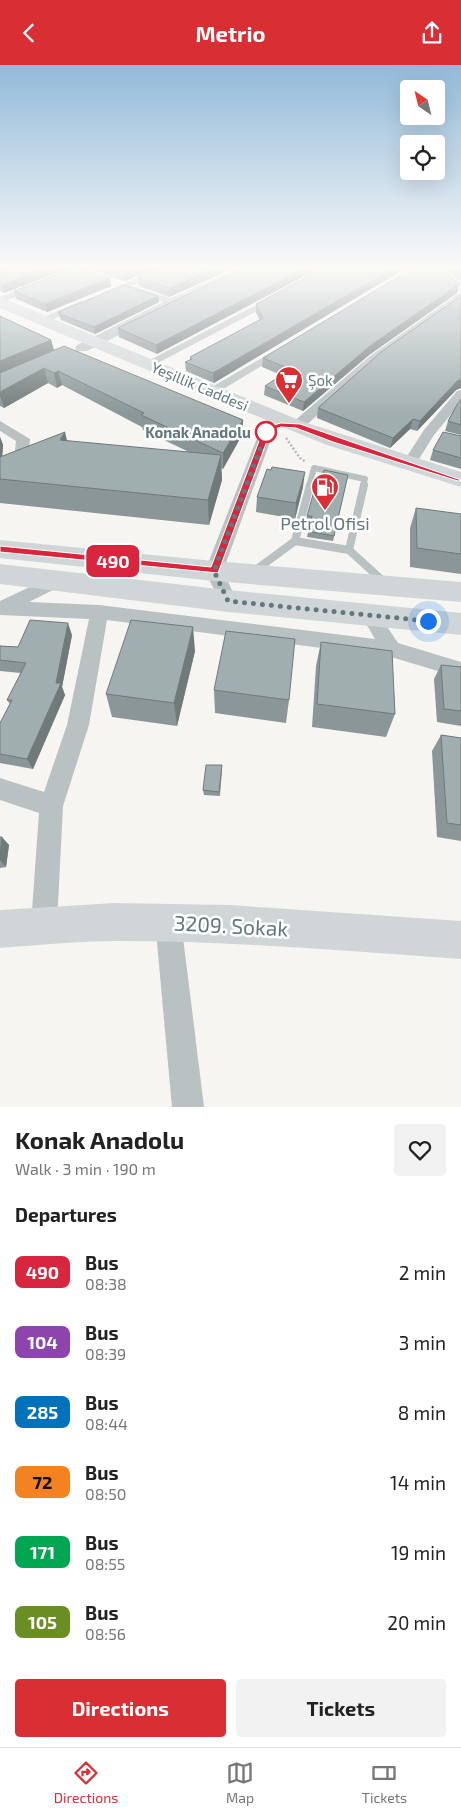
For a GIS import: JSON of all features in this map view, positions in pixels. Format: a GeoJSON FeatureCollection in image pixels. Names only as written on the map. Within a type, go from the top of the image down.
{"type":"FeatureCollection","features":[{"type":"Feature","properties":{"kind":"main road","name":"Yeşillik Caddesi"},"geometry":{"type":"LineString","coordinates":[[9,317],[378,467],[436,476],[461,484]]}},
{"type":"Feature","properties":{"kind":"main road","name":"Yeşillik Caddesi"},"geometry":{"type":"LineString","coordinates":[[35,317],[84,347],[148,364],[211,391],[282,429],[461,479]]}},
{"type":"Feature","properties":{"kind":"main road"},"geometry":{"type":"LineString","coordinates":[[0,549],[214,571],[461,592]]}},
{"type":"Feature","properties":{"kind":"main road"},"geometry":{"type":"LineString","coordinates":[[0,574],[228,601],[461,624]]}},
{"type":"Feature","properties":{"kind":"main road","name":"3209. Sokak"},"geometry":{"type":"LineString","coordinates":[[0,929],[44,924],[168,921],[461,940]]}},
{"type":"Feature","properties":{"kind":"street"},"geometry":{"type":"LineString","coordinates":[[42,320],[50,317]]}},
{"type":"Feature","properties":{"kind":"street"},"geometry":{"type":"LineString","coordinates":[[84,347],[144,317]]}},
{"type":"Feature","properties":{"kind":"street"},"geometry":{"type":"LineString","coordinates":[[148,364],[239,317]]}},
{"type":"Feature","properties":{"kind":"street"},"geometry":{"type":"LineString","coordinates":[[228,601],[214,571],[282,429],[374,357],[431,317]]}},
{"type":"Feature","properties":{"kind":"street"},"geometry":{"type":"LineString","coordinates":[[211,391],[294,342]]}},
{"type":"Feature","properties":{"kind":"street"},"geometry":{"type":"LineString","coordinates":[[409,464],[429,433],[460,395]]}},
{"type":"Feature","properties":{"kind":"street"},"geometry":{"type":"LineString","coordinates":[[0,471],[22,462],[23,439],[2,427]]}},
{"type":"Feature","properties":{"kind":"street"},"geometry":{"type":"LineString","coordinates":[[429,433],[445,437]]}},
{"type":"Feature","properties":{"kind":"street"},"geometry":{"type":"LineString","coordinates":[[0,609],[55,581]]}},
{"type":"Feature","properties":{"kind":"street"},"geometry":{"type":"LineString","coordinates":[[0,609],[99,611],[391,649],[461,670]]}},
{"type":"Feature","properties":{"kind":"street"},"geometry":{"type":"LineString","coordinates":[[44,924],[52,806],[78,725],[99,611]]}},
{"type":"Feature","properties":{"kind":"street"},"geometry":{"type":"LineString","coordinates":[[370,615],[391,649]]}},
{"type":"Feature","properties":{"kind":"street"},"geometry":{"type":"LineString","coordinates":[[0,789],[52,806]]}},
{"type":"Feature","properties":{"kind":"street"},"geometry":{"type":"LineString","coordinates":[[168,921],[188,1107]]}},
{"type":"Feature","properties":{"kind":"lane"},"geometry":{"type":"LineString","coordinates":[[252,573],[295,541],[314,468],[365,479],[349,550]]}},
{"type":"Feature","properties":{"kind":"lane"},"geometry":{"type":"LineString","coordinates":[[295,541],[349,550],[387,585]]}},
{"type":"Feature","properties":{"kind":"path"},"geometry":{"type":"LineString","coordinates":[[282,429],[300,458],[314,468]]}},
{"type":"Feature","properties":{"kind":"building"},"geometry":{"type":"Polygon","coordinates":[[[0,317],[51,340],[0,361],[0,317]]]}},
{"type":"Feature","properties":{"kind":"building"},"geometry":{"type":"Polygon","coordinates":[[[67,317],[115,317],[94,327],[67,317]]]}},
{"type":"Feature","properties":{"kind":"building"},"geometry":{"type":"Polygon","coordinates":[[[142,317],[211,317],[156,345],[118,328],[142,317]]]}},
{"type":"Feature","properties":{"kind":"building"},"geometry":{"type":"Polygon","coordinates":[[[262,317],[310,317],[213,373],[185,362],[192,359],[190,357],[263,318],[262,317]]]}},
{"type":"Feature","properties":{"kind":"building"},"geometry":{"type":"Polygon","coordinates":[[[332,317],[412,317],[370,346],[304,402],[265,386],[290,369],[263,358],[332,317]]]}},
{"type":"Feature","properties":{"kind":"building"},"geometry":{"type":"Polygon","coordinates":[[[432,317],[461,317],[461,380],[458,380],[420,421],[413,419],[393,438],[318,408],[381,352],[432,317]]]}},
{"type":"Feature","properties":{"kind":"building"},"geometry":{"type":"Polygon","coordinates":[[[64,346],[243,420],[223,453],[141,415],[144,413],[58,371],[54,373],[44,368],[0,392],[0,373],[64,346]]]}},
{"type":"Feature","properties":{"kind":"building"},"geometry":{"type":"Polygon","coordinates":[[[461,399],[461,425],[448,421],[461,399]]]}},
{"type":"Feature","properties":{"kind":"building"},"geometry":{"type":"Polygon","coordinates":[[[65,432],[60,440],[221,455],[208,500],[0,479],[0,457],[65,432]]]}},
{"type":"Feature","properties":{"kind":"building"},"geometry":{"type":"Polygon","coordinates":[[[443,432],[461,436],[461,458],[433,450],[443,432]]]}},
{"type":"Feature","properties":{"kind":"building"},"geometry":{"type":"Polygon","coordinates":[[[272,467],[305,472],[296,503],[257,497],[267,469],[271,470],[272,467]]]}},
{"type":"Feature","properties":{"kind":"building"},"geometry":{"type":"Polygon","coordinates":[[[324,470],[348,475],[334,536],[307,531],[312,516],[307,516],[316,484],[320,485],[324,470]]]}},
{"type":"Feature","properties":{"kind":"building"},"geometry":{"type":"Polygon","coordinates":[[[416,508],[461,514],[461,554],[417,548],[416,508]]]}},
{"type":"Feature","properties":{"kind":"building"},"geometry":{"type":"Polygon","coordinates":[[[30,620],[68,623],[56,683],[61,683],[27,759],[0,754],[0,723],[12,700],[7,700],[26,663],[0,660],[0,646],[18,647],[30,620]]]}},
{"type":"Feature","properties":{"kind":"building"},"geometry":{"type":"Polygon","coordinates":[[[131,620],[193,627],[174,703],[106,694],[131,620]]]}},
{"type":"Feature","properties":{"kind":"building"},"geometry":{"type":"Polygon","coordinates":[[[226,631],[295,639],[289,700],[214,690],[226,631]]]}},
{"type":"Feature","properties":{"kind":"building"},"geometry":{"type":"Polygon","coordinates":[[[321,642],[392,651],[395,714],[317,704],[321,642]]]}},
{"type":"Feature","properties":{"kind":"building"},"geometry":{"type":"Polygon","coordinates":[[[441,665],[461,667],[461,711],[444,709],[441,665]]]}},
{"type":"Feature","properties":{"kind":"building"},"geometry":{"type":"Polygon","coordinates":[[[441,735],[461,738],[461,825],[447,823],[441,735]]]}},
{"type":"Feature","properties":{"kind":"building"},"geometry":{"type":"Polygon","coordinates":[[[206,765],[222,765],[219,792],[203,790],[206,765]]]}},
{"type":"Feature","properties":{"kind":"building"},"geometry":{"type":"Polygon","coordinates":[[[0,837],[2,837],[0,857],[0,837]]]}},
{"type":"Feature","properties":{"kind":"bus line","name":"490"},"geometry":{"type":"LineString","coordinates":[[0,549],[214,571],[268,428],[281,425],[297,426],[461,480]]}},
{"type":"Feature","properties":{"kind":"place","name":"Şok"},"geometry":{"type":"Point","coordinates":[289,404]}},
{"type":"Feature","properties":{"kind":"place","name":"Konak Anadolu"},"geometry":{"type":"Point","coordinates":[266,432]}},
{"type":"Feature","properties":{"kind":"place","name":"Petrol Ofisi"},"geometry":{"type":"Point","coordinates":[325,511]}},
{"type":"Feature","properties":{"kind":"route"},"geometry":{"type":"LineString","coordinates":[[266,432],[268,428],[214,571],[228,601],[428,621]]}}]}
